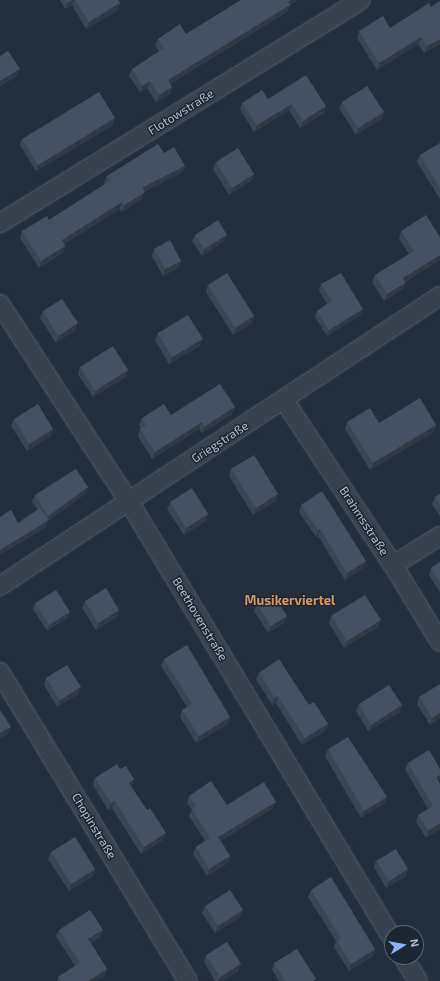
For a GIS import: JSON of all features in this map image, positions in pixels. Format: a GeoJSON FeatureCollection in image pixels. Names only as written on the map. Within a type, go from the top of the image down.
{"type":"FeatureCollection","features":[{"type":"Feature","properties":{"kind":"street","name":"Flotowstraße"},"geometry":{"type":"LineString","coordinates":[[0,223],[361,0]]}},
{"type":"Feature","properties":{"kind":"street","name":"Griegstraße"},"geometry":{"type":"LineString","coordinates":[[0,586],[128,500],[284,400],[440,296]]}},
{"type":"Feature","properties":{"kind":"street","name":"Beethovenstraße"},"geometry":{"type":"LineString","coordinates":[[0,304],[128,500],[384,925]]}},
{"type":"Feature","properties":{"kind":"street","name":"Brahmsstraße"},"geometry":{"type":"LineString","coordinates":[[284,400],[393,565],[440,642]]}},
{"type":"Feature","properties":{"kind":"street"},"geometry":{"type":"LineString","coordinates":[[393,565],[440,536]]}},
{"type":"Feature","properties":{"kind":"street","name":"Chopinstraße"},"geometry":{"type":"LineString","coordinates":[[0,672],[188,981]]}},
{"type":"Feature","properties":{"kind":"street"},"geometry":{"type":"LineString","coordinates":[[408,965],[418,981]]}},
{"type":"Feature","properties":{"kind":"building"},"geometry":{"type":"Polygon","coordinates":[[[75,0],[118,0],[120,3],[89,22],[75,0]]]}},
{"type":"Feature","properties":{"kind":"building"},"geometry":{"type":"Polygon","coordinates":[[[241,0],[290,0],[288,2],[290,5],[168,80],[172,87],[159,95],[150,81],[142,86],[132,69],[164,48],[158,39],[180,24],[186,34],[241,0]]]}},
{"type":"Feature","properties":{"kind":"building"},"geometry":{"type":"Polygon","coordinates":[[[440,1],[440,39],[427,46],[421,37],[379,63],[359,31],[383,16],[390,28],[429,3],[431,7],[440,1]]]}},
{"type":"Feature","properties":{"kind":"building"},"geometry":{"type":"Polygon","coordinates":[[[8,51],[20,69],[0,81],[0,56],[8,51]]]}},
{"type":"Feature","properties":{"kind":"building"},"geometry":{"type":"Polygon","coordinates":[[[306,75],[326,106],[303,121],[292,104],[257,125],[242,103],[262,90],[268,99],[306,75]]]}},
{"type":"Feature","properties":{"kind":"building"},"geometry":{"type":"Polygon","coordinates":[[[367,86],[384,112],[358,128],[342,102],[367,86]]]}},
{"type":"Feature","properties":{"kind":"building"},"geometry":{"type":"Polygon","coordinates":[[[99,92],[115,118],[38,165],[22,139],[99,92]]]}},
{"type":"Feature","properties":{"kind":"building"},"geometry":{"type":"Polygon","coordinates":[[[440,143],[440,188],[420,155],[440,143]]]}},
{"type":"Feature","properties":{"kind":"building"},"geometry":{"type":"Polygon","coordinates":[[[158,144],[164,153],[174,147],[185,166],[143,187],[144,193],[124,205],[122,202],[62,240],[65,246],[41,261],[22,231],[47,216],[49,220],[110,181],[107,176],[158,144]]]}},
{"type":"Feature","properties":{"kind":"building"},"geometry":{"type":"Polygon","coordinates":[[[238,148],[254,174],[232,188],[216,162],[238,148]]]}},
{"type":"Feature","properties":{"kind":"building"},"geometry":{"type":"Polygon","coordinates":[[[426,215],[440,237],[440,255],[403,278],[405,283],[387,294],[375,275],[414,251],[401,231],[426,215]]]}},
{"type":"Feature","properties":{"kind":"building"},"geometry":{"type":"Polygon","coordinates":[[[218,220],[227,235],[204,249],[195,235],[218,220]]]}},
{"type":"Feature","properties":{"kind":"building"},"geometry":{"type":"Polygon","coordinates":[[[170,240],[181,261],[165,269],[154,249],[170,240]]]}},
{"type":"Feature","properties":{"kind":"building"},"geometry":{"type":"Polygon","coordinates":[[[227,273],[254,316],[235,328],[208,285],[227,273]]]}},
{"type":"Feature","properties":{"kind":"building"},"geometry":{"type":"Polygon","coordinates":[[[341,273],[363,309],[329,330],[317,311],[332,301],[321,284],[341,273]]]}},
{"type":"Feature","properties":{"kind":"building"},"geometry":{"type":"Polygon","coordinates":[[[62,299],[78,323],[58,336],[43,311],[62,299]]]}},
{"type":"Feature","properties":{"kind":"building"},"geometry":{"type":"Polygon","coordinates":[[[188,315],[203,339],[172,357],[158,333],[188,315]]]}},
{"type":"Feature","properties":{"kind":"building"},"geometry":{"type":"Polygon","coordinates":[[[113,346],[128,370],[95,391],[80,367],[113,346]]]}},
{"type":"Feature","properties":{"kind":"building"},"geometry":{"type":"Polygon","coordinates":[[[220,384],[235,407],[205,426],[202,422],[155,452],[140,429],[146,425],[142,418],[164,404],[171,415],[220,384]]]}},
{"type":"Feature","properties":{"kind":"building"},"geometry":{"type":"Polygon","coordinates":[[[420,398],[436,425],[373,463],[347,422],[370,408],[379,423],[420,398]]]}},
{"type":"Feature","properties":{"kind":"building"},"geometry":{"type":"Polygon","coordinates":[[[38,404],[53,429],[29,444],[14,419],[38,404]]]}},
{"type":"Feature","properties":{"kind":"building"},"geometry":{"type":"Polygon","coordinates":[[[254,455],[278,494],[256,508],[231,469],[254,455]]]}},
{"type":"Feature","properties":{"kind":"building"},"geometry":{"type":"Polygon","coordinates":[[[76,469],[88,487],[48,516],[35,495],[76,469]]]}},
{"type":"Feature","properties":{"kind":"building"},"geometry":{"type":"Polygon","coordinates":[[[192,488],[208,514],[186,528],[170,502],[192,488]]]}},
{"type":"Feature","properties":{"kind":"building"},"geometry":{"type":"Polygon","coordinates":[[[322,491],[366,561],[347,573],[320,529],[318,530],[301,505],[322,491]]]}},
{"type":"Feature","properties":{"kind":"building"},"geometry":{"type":"Polygon","coordinates":[[[440,494],[440,505],[435,497],[440,494]]]}},
{"type":"Feature","properties":{"kind":"building"},"geometry":{"type":"Polygon","coordinates":[[[40,508],[49,520],[0,550],[0,517],[11,510],[18,523],[40,508]]]}},
{"type":"Feature","properties":{"kind":"building"},"geometry":{"type":"Polygon","coordinates":[[[440,562],[440,582],[431,568],[440,562]]]}},
{"type":"Feature","properties":{"kind":"building"},"geometry":{"type":"Polygon","coordinates":[[[106,588],[119,610],[98,623],[85,601],[106,588]]]}},
{"type":"Feature","properties":{"kind":"building"},"geometry":{"type":"Polygon","coordinates":[[[56,590],[70,612],[49,625],[35,603],[56,590]]]}},
{"type":"Feature","properties":{"kind":"building"},"geometry":{"type":"Polygon","coordinates":[[[273,594],[287,616],[271,626],[257,604],[273,594]]]}},
{"type":"Feature","properties":{"kind":"building"},"geometry":{"type":"Polygon","coordinates":[[[365,595],[381,620],[347,641],[331,616],[365,595]]]}},
{"type":"Feature","properties":{"kind":"building"},"geometry":{"type":"Polygon","coordinates":[[[187,645],[230,717],[199,736],[182,710],[192,704],[164,659],[187,645]]]}},
{"type":"Feature","properties":{"kind":"building"},"geometry":{"type":"Polygon","coordinates":[[[279,659],[309,705],[314,702],[328,724],[305,738],[278,696],[275,698],[259,673],[279,659]]]}},
{"type":"Feature","properties":{"kind":"building"},"geometry":{"type":"Polygon","coordinates":[[[67,665],[81,687],[60,700],[46,678],[67,665]]]}},
{"type":"Feature","properties":{"kind":"building"},"geometry":{"type":"Polygon","coordinates":[[[440,684],[440,713],[432,718],[419,697],[440,684]]]}},
{"type":"Feature","properties":{"kind":"building"},"geometry":{"type":"Polygon","coordinates":[[[389,685],[402,705],[371,725],[359,704],[389,685]]]}},
{"type":"Feature","properties":{"kind":"building"},"geometry":{"type":"Polygon","coordinates":[[[0,710],[11,727],[0,733],[0,710]]]}},
{"type":"Feature","properties":{"kind":"building"},"geometry":{"type":"Polygon","coordinates":[[[348,737],[387,797],[364,811],[328,749],[348,737]]]}},
{"type":"Feature","properties":{"kind":"building"},"geometry":{"type":"Polygon","coordinates":[[[429,750],[440,769],[440,775],[436,777],[440,784],[440,823],[428,831],[418,815],[433,806],[408,763],[429,750]]]}},
{"type":"Feature","properties":{"kind":"building"},"geometry":{"type":"Polygon","coordinates":[[[117,764],[120,769],[126,766],[134,779],[129,783],[147,810],[150,808],[166,833],[144,847],[115,801],[111,803],[95,778],[117,764]]]}},
{"type":"Feature","properties":{"kind":"building"},"geometry":{"type":"Polygon","coordinates":[[[211,781],[227,805],[264,782],[276,802],[218,837],[230,856],[209,869],[196,847],[210,838],[192,809],[196,806],[189,796],[211,781]]]}},
{"type":"Feature","properties":{"kind":"building"},"geometry":{"type":"Polygon","coordinates":[[[75,837],[95,869],[71,884],[51,852],[75,837]]]}},
{"type":"Feature","properties":{"kind":"building"},"geometry":{"type":"Polygon","coordinates":[[[396,849],[408,869],[389,881],[376,861],[396,849]]]}},
{"type":"Feature","properties":{"kind":"building"},"geometry":{"type":"Polygon","coordinates":[[[331,877],[375,949],[351,964],[337,941],[341,938],[311,890],[331,877]]]}},
{"type":"Feature","properties":{"kind":"building"},"geometry":{"type":"Polygon","coordinates":[[[230,890],[243,910],[218,926],[205,906],[230,890]]]}},
{"type":"Feature","properties":{"kind":"building"},"geometry":{"type":"Polygon","coordinates":[[[90,910],[103,930],[88,939],[107,969],[88,981],[61,981],[58,977],[80,963],[59,930],[90,910]]]}},
{"type":"Feature","properties":{"kind":"building"},"geometry":{"type":"Polygon","coordinates":[[[227,942],[241,964],[220,977],[206,955],[227,942]]]}},
{"type":"Feature","properties":{"kind":"building"},"geometry":{"type":"Polygon","coordinates":[[[297,949],[316,979],[313,981],[285,981],[274,963],[297,949]]]}},
{"type":"Feature","properties":{"kind":"district","name":"Musikerviertel"},"geometry":{"type":"Point","coordinates":[290,600]}}]}
